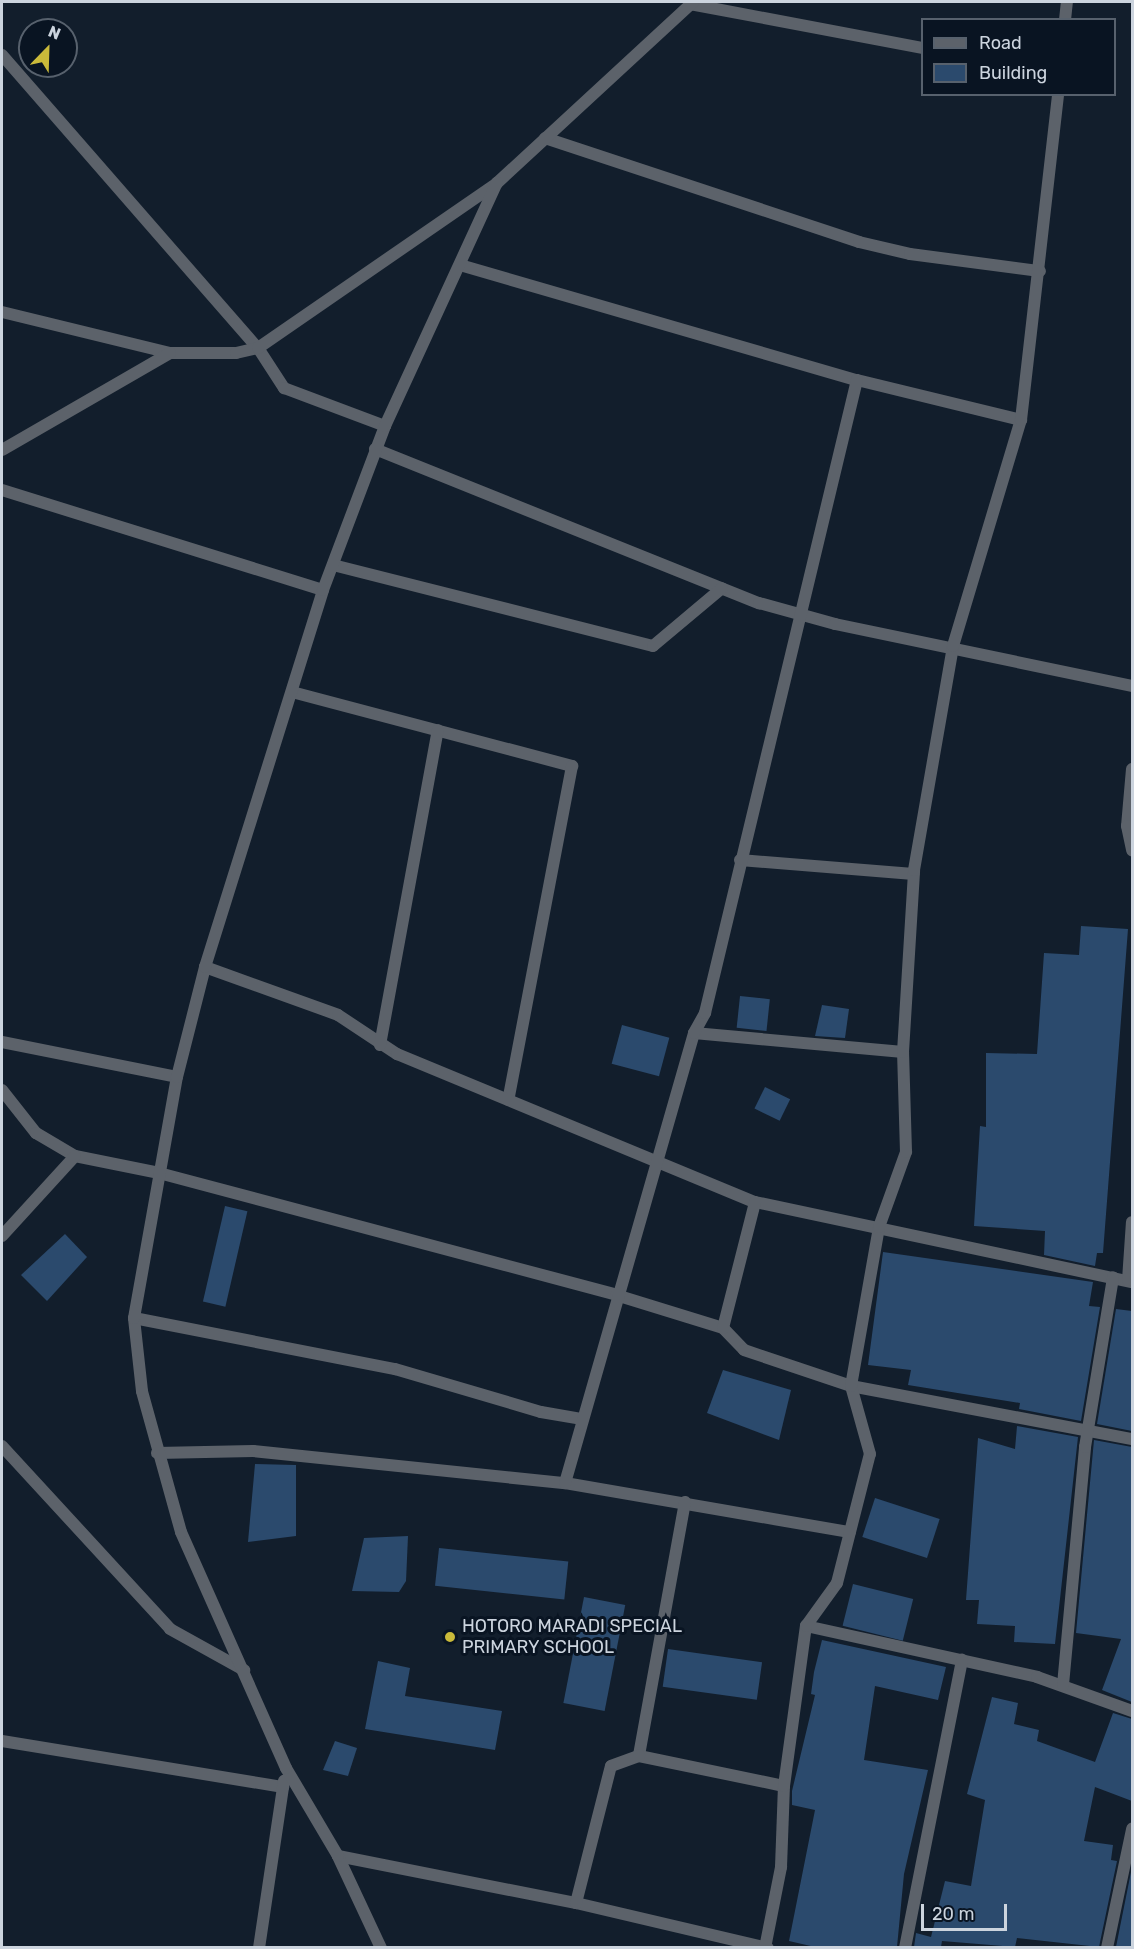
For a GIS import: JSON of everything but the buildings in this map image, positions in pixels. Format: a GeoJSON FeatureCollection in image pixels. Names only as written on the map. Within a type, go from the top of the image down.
{"type":"FeatureCollection","features":[{"type":"Feature","properties":{"kind":"street"},"geometry":{"type":"LineString","coordinates":[[1065,18],[1067,2]]}},
{"type":"Feature","properties":{"kind":"street"},"geometry":{"type":"LineString","coordinates":[[2,312],[170,353],[236,353],[258,348],[497,183],[692,3],[921,48]]}},
{"type":"Feature","properties":{"kind":"street"},"geometry":{"type":"LineString","coordinates":[[2,55],[258,348],[284,388],[385,426]]}},
{"type":"Feature","properties":{"kind":"street"},"geometry":{"type":"LineString","coordinates":[[338,1856],[576,1903],[766,1947],[781,1867],[784,1786],[806,1626],[837,1583],[870,1454],[851,1386],[879,1227],[906,1152],[903,1052],[913,874],[953,645],[1021,420],[1040,271],[1058,96]]}},
{"type":"Feature","properties":{"kind":"street"},"geometry":{"type":"LineString","coordinates":[[545,138],[859,242],[910,254],[1040,271]]}},
{"type":"Feature","properties":{"kind":"street"},"geometry":{"type":"LineString","coordinates":[[381,1947],[338,1856],[286,1768],[181,1532],[157,1453],[142,1391],[134,1318],[177,1077],[206,967],[323,590],[375,449],[497,183]]}},
{"type":"Feature","properties":{"kind":"street"},"geometry":{"type":"LineString","coordinates":[[460,265],[857,380],[1021,420]]}},
{"type":"Feature","properties":{"kind":"street"},"geometry":{"type":"LineString","coordinates":[[2,450],[170,353]]}},
{"type":"Feature","properties":{"kind":"street"},"geometry":{"type":"LineString","coordinates":[[565,1483],[616,1295],[658,1163],[694,1032],[705,1013],[798,613],[857,380]]}},
{"type":"Feature","properties":{"kind":"street"},"geometry":{"type":"LineString","coordinates":[[375,449],[722,588],[798,613],[953,645],[1132,686]]}},
{"type":"Feature","properties":{"kind":"street"},"geometry":{"type":"LineString","coordinates":[[2,490],[323,590]]}},
{"type":"Feature","properties":{"kind":"street"},"geometry":{"type":"LineString","coordinates":[[333,565],[653,646],[722,588]]}},
{"type":"Feature","properties":{"kind":"street"},"geometry":{"type":"LineString","coordinates":[[291,692],[572,766],[508,1100]]}},
{"type":"Feature","properties":{"kind":"street"},"geometry":{"type":"LineString","coordinates":[[380,1046],[438,730]]}},
{"type":"Feature","properties":{"kind":"street"},"geometry":{"type":"LineString","coordinates":[[1132,769],[1127,826],[1132,850]]}},
{"type":"Feature","properties":{"kind":"street"},"geometry":{"type":"LineString","coordinates":[[740,860],[913,874]]}},
{"type":"Feature","properties":{"kind":"street"},"geometry":{"type":"LineString","coordinates":[[206,967],[338,1015],[360,1026],[380,1046],[755,1202],[1130,1281],[1132,1222]]}},
{"type":"Feature","properties":{"kind":"street"},"geometry":{"type":"LineString","coordinates":[[694,1032],[903,1052]]}},
{"type":"Feature","properties":{"kind":"street"},"geometry":{"type":"LineString","coordinates":[[2,1042],[177,1077]]}},
{"type":"Feature","properties":{"kind":"street"},"geometry":{"type":"LineString","coordinates":[[2,1090],[36,1133],[75,1156],[159,1173],[616,1295],[723,1328],[744,1350],[851,1386],[1089,1433],[1132,1439]]}},
{"type":"Feature","properties":{"kind":"street"},"geometry":{"type":"LineString","coordinates":[[2,1236],[75,1156]]}},
{"type":"Feature","properties":{"kind":"street"},"geometry":{"type":"LineString","coordinates":[[723,1328],[755,1202]]}},
{"type":"Feature","properties":{"kind":"street"},"geometry":{"type":"LineString","coordinates":[[1063,1685],[1089,1433],[1113,1277]]}},
{"type":"Feature","properties":{"kind":"street"},"geometry":{"type":"LineString","coordinates":[[134,1318],[395,1369],[541,1412],[582,1419]]}},
{"type":"Feature","properties":{"kind":"street"},"geometry":{"type":"LineString","coordinates":[[2,1446],[170,1629],[244,1670]]}},
{"type":"Feature","properties":{"kind":"street"},"geometry":{"type":"LineString","coordinates":[[157,1453],[253,1451],[565,1483],[850,1532]]}},
{"type":"Feature","properties":{"kind":"street"},"geometry":{"type":"LineString","coordinates":[[639,1756],[685,1502]]}},
{"type":"Feature","properties":{"kind":"street"},"geometry":{"type":"LineString","coordinates":[[806,1626],[1063,1685],[1132,1711]]}},
{"type":"Feature","properties":{"kind":"street"},"geometry":{"type":"LineString","coordinates":[[905,1947],[962,1660]]}},
{"type":"Feature","properties":{"kind":"street"},"geometry":{"type":"LineString","coordinates":[[2,1741],[284,1787]]}},
{"type":"Feature","properties":{"kind":"street"},"geometry":{"type":"LineString","coordinates":[[576,1903],[611,1766],[639,1756],[784,1786]]}},
{"type":"Feature","properties":{"kind":"street"},"geometry":{"type":"LineString","coordinates":[[259,1947],[286,1768]]}},
{"type":"Feature","properties":{"kind":"street"},"geometry":{"type":"LineString","coordinates":[[1107,1947],[1132,1829]]}},
{"type":"Feature","properties":{"kind":"place","name":"HOTORO MARADI SPECIAL PRIMARY SCHOOL"},"geometry":{"type":"Point","coordinates":[450,1637]}}]}
